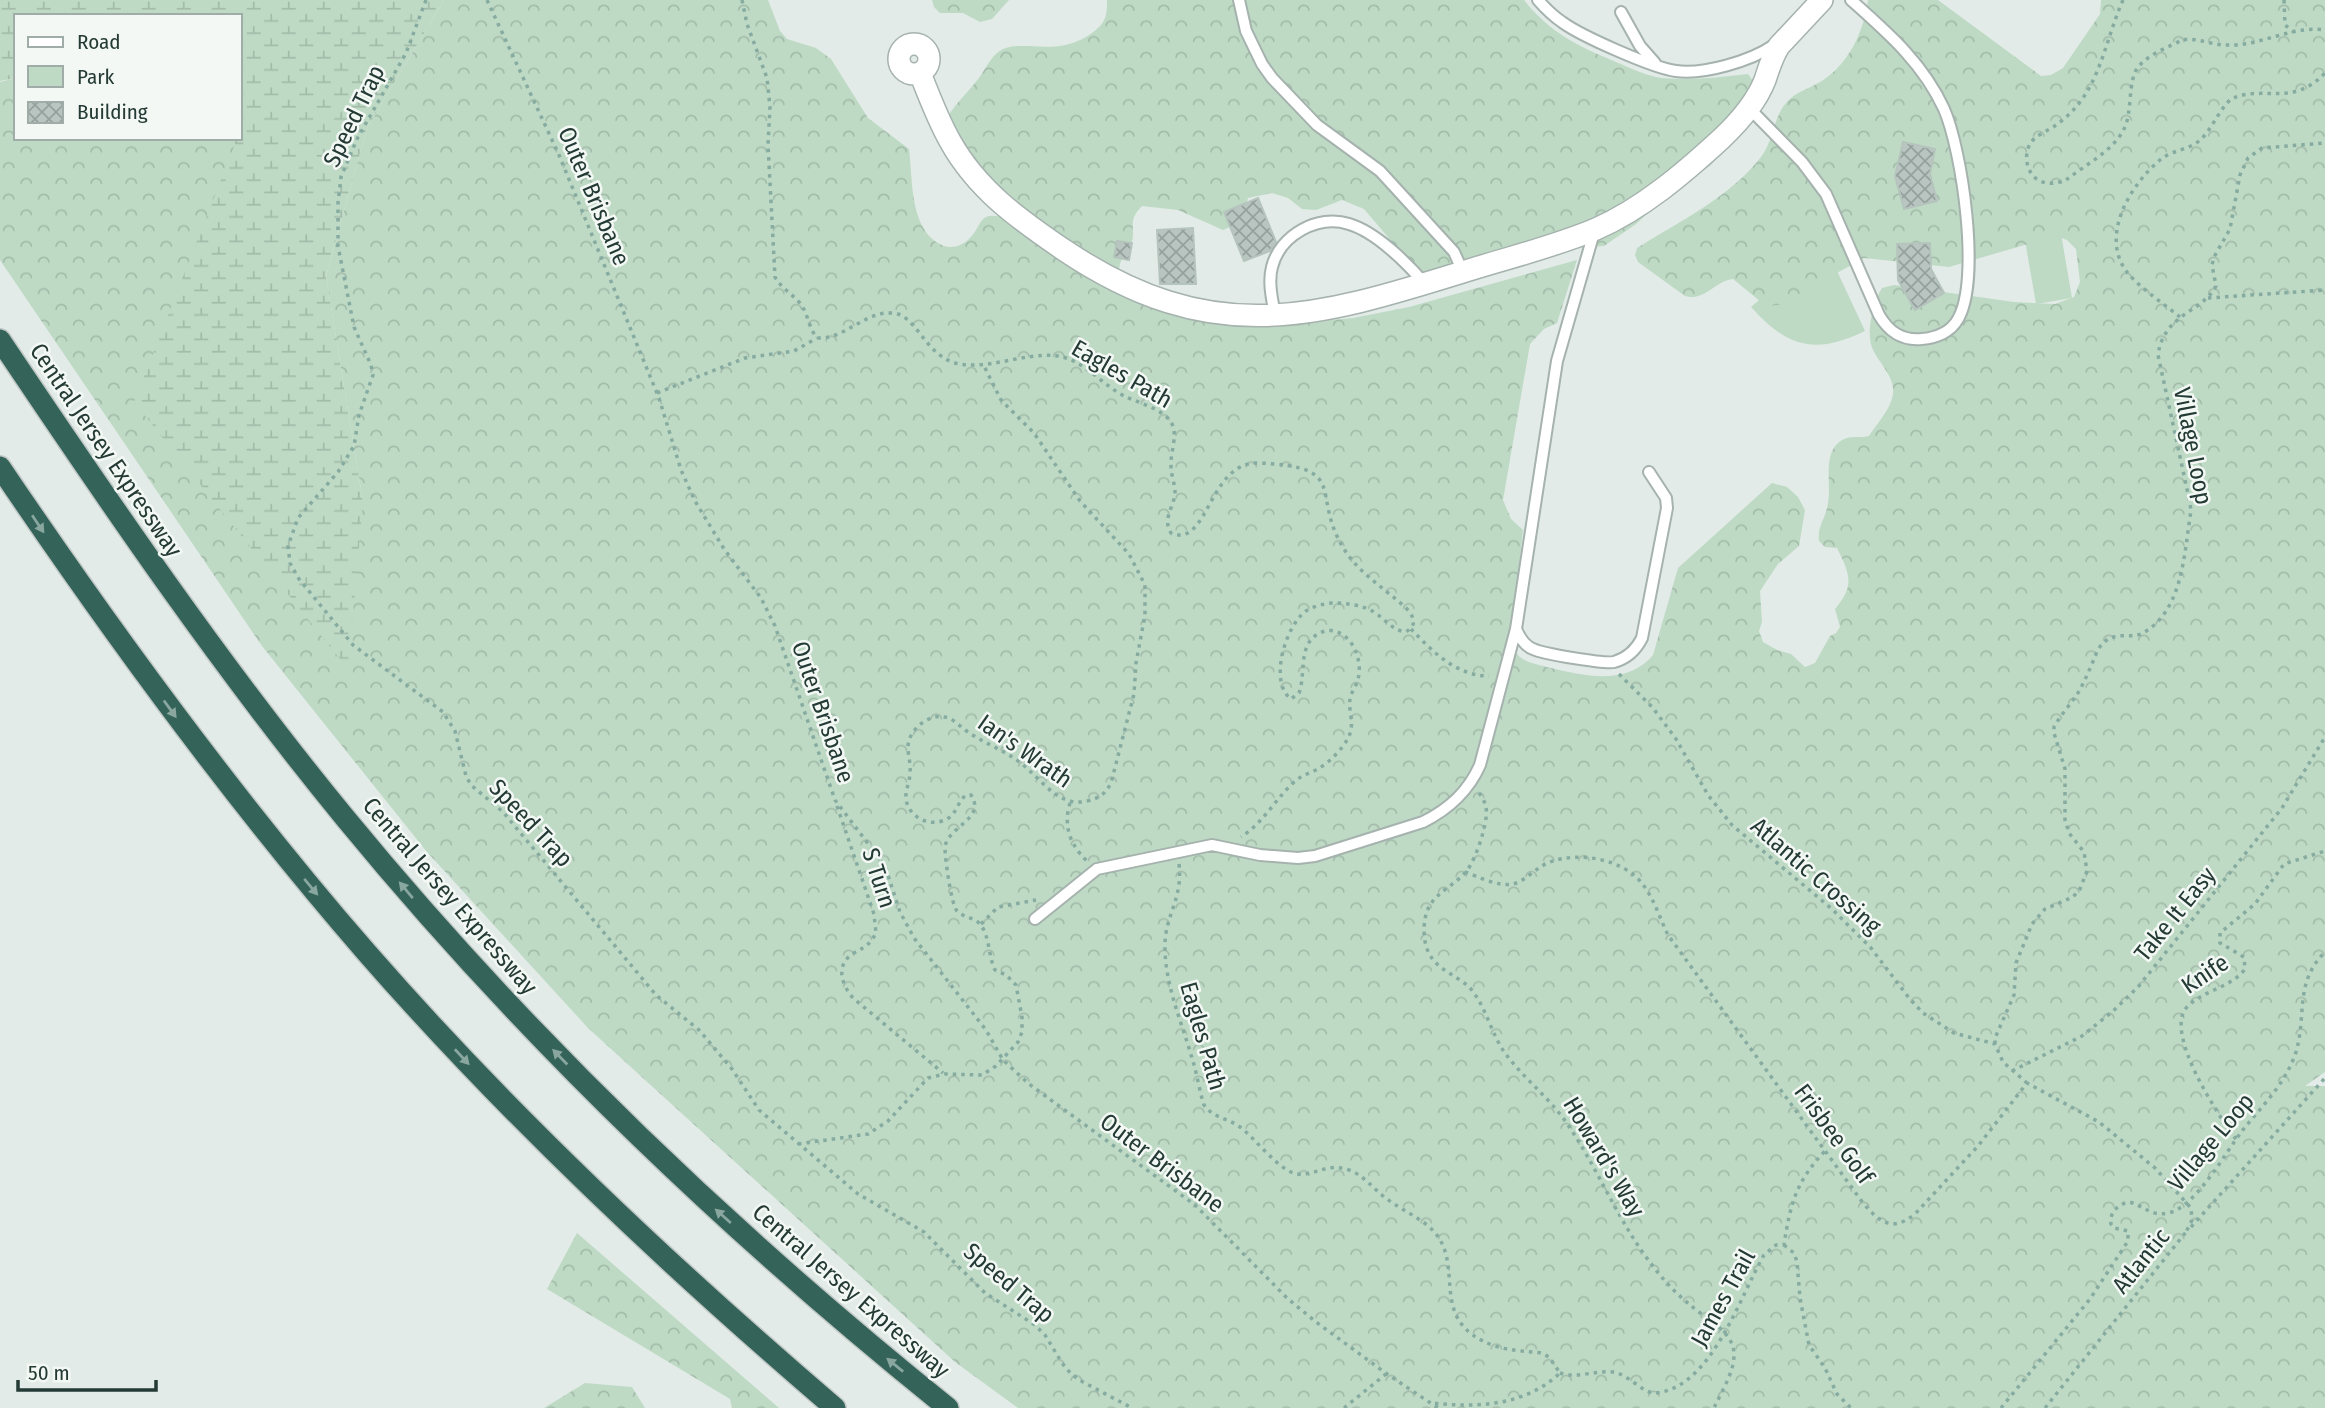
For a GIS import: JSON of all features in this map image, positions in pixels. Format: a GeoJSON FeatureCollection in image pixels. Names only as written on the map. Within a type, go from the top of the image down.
{"type":"FeatureCollection","features":[{"type":"Feature","properties":{"kind":"highway","name":"Central Jersey Expressway"},"geometry":{"type":"LineString","coordinates":[[0,340],[149,561],[240,685],[346,819],[427,914],[498,993],[694,1189],[782,1269],[948,1408]]}},
{"type":"Feature","properties":{"kind":"highway"},"geometry":{"type":"LineString","coordinates":[[0,467],[87,596],[192,739],[368,955],[467,1063],[564,1162],[659,1254],[835,1408]]}},
{"type":"Feature","properties":{"kind":"street"},"geometry":{"type":"LineString","coordinates":[[920,74],[942,126],[962,160],[991,194],[1020,220],[1116,281],[1161,301],[1201,312],[1275,315],[1338,308],[1426,284],[1595,229],[1636,206],[1678,176],[1722,138],[1749,108],[1765,80],[1774,54],[1792,30],[1822,0]]}},
{"type":"Feature","properties":{"kind":"lane"},"geometry":{"type":"LineString","coordinates":[[1239,0],[1246,31],[1272,78],[1317,125],[1380,172],[1454,252],[1463,272]]}},
{"type":"Feature","properties":{"kind":"lane"},"geometry":{"type":"LineString","coordinates":[[1538,0],[1552,15],[1573,29],[1659,67],[1677,71],[1696,71],[1749,58],[1767,50],[1792,30]]}},
{"type":"Feature","properties":{"kind":"lane"},"geometry":{"type":"LineString","coordinates":[[1749,108],[1802,162],[1826,194],[1884,323],[1891,331],[1908,340],[1937,337],[1948,331],[1958,320],[1963,307],[1969,250],[1957,153],[1951,128],[1944,108],[1918,64],[1898,41],[1851,0]]}},
{"type":"Feature","properties":{"kind":"lane"},"geometry":{"type":"LineString","coordinates":[[1621,12],[1640,46],[1659,67]]}},
{"type":"Feature","properties":{"kind":"lane"},"geometry":{"type":"LineString","coordinates":[[1749,58],[1763,63],[1765,80]]}},
{"type":"Feature","properties":{"kind":"lane"},"geometry":{"type":"LineString","coordinates":[[1275,315],[1270,280],[1275,257],[1293,235],[1317,224],[1341,222],[1356,227],[1404,260],[1426,284]]}},
{"type":"Feature","properties":{"kind":"lane"},"geometry":{"type":"LineString","coordinates":[[1035,919],[1097,869],[1206,845],[1282,858],[1326,853],[1423,822],[1451,805],[1469,785],[1480,765],[1516,629],[1557,361],[1595,229]]}},
{"type":"Feature","properties":{"kind":"lane"},"geometry":{"type":"LineString","coordinates":[[1516,629],[1534,649],[1607,663],[1632,653],[1642,638],[1667,508],[1666,498],[1649,472]]}},
{"type":"Feature","properties":{"kind":"path","name":"Speed Trap"},"geometry":{"type":"LineString","coordinates":[[426,0],[406,53],[356,139],[341,177],[338,246],[354,327],[373,375],[359,415],[354,446],[338,472],[298,517],[288,546],[290,563],[299,579],[353,645],[443,712],[454,731],[471,785],[503,812],[656,995],[699,1030],[732,1069],[760,1110],[858,1194],[924,1232],[985,1293],[1035,1325],[1045,1335],[1071,1374],[1132,1408]]}},
{"type":"Feature","properties":{"kind":"path","name":"Outer Brisbane"},"geometry":{"type":"LineString","coordinates":[[486,0],[559,155],[657,393],[681,470],[695,501],[724,549],[761,598],[775,626],[835,800],[885,866],[901,912],[914,937],[986,1030],[1003,1060],[1061,1109],[1195,1205],[1287,1298],[1316,1322],[1438,1408]]}},
{"type":"Feature","properties":{"kind":"path"},"geometry":{"type":"LineString","coordinates":[[742,0],[747,24],[767,78],[771,107],[768,145],[775,277],[801,304],[807,322],[817,338]]}},
{"type":"Feature","properties":{"kind":"path"},"geometry":{"type":"LineString","coordinates":[[2123,0],[2095,76],[2081,102],[2070,114],[2034,139],[2029,146],[2026,161],[2039,181],[2058,183],[2066,180],[2110,146],[2119,137],[2128,120],[2135,74],[2139,66],[2182,40],[2189,38],[2239,45],[2295,32],[2325,30]]}},
{"type":"Feature","properties":{"kind":"path"},"geometry":{"type":"LineString","coordinates":[[2284,0],[2286,25],[2295,32]]}},
{"type":"Feature","properties":{"kind":"path"},"geometry":{"type":"LineString","coordinates":[[2180,317],[2134,280],[2120,261],[2117,251],[2118,226],[2133,191],[2161,159],[2198,142],[2231,99],[2239,95],[2291,93],[2306,88],[2325,73]]}},
{"type":"Feature","properties":{"kind":"path"},"geometry":{"type":"LineString","coordinates":[[2206,298],[2217,286],[2212,265],[2230,229],[2240,175],[2248,158],[2262,148],[2325,143]]}},
{"type":"Feature","properties":{"kind":"path"},"geometry":{"type":"LineString","coordinates":[[2206,298],[2325,290]]}},
{"type":"Feature","properties":{"kind":"path","name":"Village Loop"},"geometry":{"type":"LineString","coordinates":[[1995,1044],[1995,1038],[2014,995],[2016,963],[2032,924],[2045,909],[2073,897],[2080,889],[2087,871],[2084,852],[2069,833],[2065,820],[2065,769],[2054,727],[2083,684],[2104,642],[2116,636],[2136,636],[2146,631],[2166,611],[2178,583],[2191,511],[2158,355],[2162,338],[2180,317],[2206,298]]}},
{"type":"Feature","properties":{"kind":"path","name":"Eagles Path"},"geometry":{"type":"LineString","coordinates":[[657,393],[745,358],[794,351],[817,338],[834,335],[877,314],[893,313],[905,316],[931,350],[956,363],[1059,356],[1080,365],[1118,393],[1167,418],[1174,431],[1171,467],[1175,494],[1168,513],[1168,529],[1176,535],[1192,530],[1227,475],[1242,465],[1291,465],[1306,469],[1322,482],[1335,531],[1343,548],[1364,573],[1409,611],[1414,619],[1411,629]]}},
{"type":"Feature","properties":{"kind":"path","name":"Ian's Wrath"},"geometry":{"type":"LineString","coordinates":[[981,924],[974,918],[962,915],[954,905],[945,848],[947,838],[972,815],[975,808],[974,799],[966,794],[953,815],[945,821],[925,821],[909,808],[906,800],[910,776],[907,744],[915,729],[934,717],[943,716],[1021,763],[1055,794],[1070,803],[1099,798],[1111,783],[1134,694],[1136,663],[1145,615],[1145,585],[1129,554],[1080,501],[1034,433],[1001,400],[983,363]]}},
{"type":"Feature","properties":{"kind":"path"},"geometry":{"type":"LineString","coordinates":[[1219,846],[1237,840],[1262,821],[1294,782],[1316,770],[1338,752],[1349,738],[1352,729],[1350,699],[1358,680],[1358,656],[1354,646],[1335,631],[1326,631],[1311,640],[1306,650],[1299,693],[1291,699],[1284,691],[1281,668],[1284,645],[1290,629],[1307,610],[1320,605],[1345,603],[1362,606],[1399,631],[1406,632],[1411,629],[1441,657],[1462,671],[1485,677],[1504,673]]}},
{"type":"Feature","properties":{"kind":"path","name":"Atlantic Crossing"},"geometry":{"type":"LineString","coordinates":[[1607,663],[1653,708],[1676,739],[1713,803],[1732,825],[1832,909],[1887,966],[1923,1013],[1954,1032],[1995,1044]]}},
{"type":"Feature","properties":{"kind":"path","name":"Take It Easy"},"geometry":{"type":"LineString","coordinates":[[2012,1071],[2082,1036],[2138,987],[2293,794],[2325,737]]}},
{"type":"Feature","properties":{"kind":"path","name":"Howard's Way"},"geometry":{"type":"LineString","coordinates":[[1469,785],[1480,793],[1486,805],[1487,819],[1473,862],[1429,905],[1424,918],[1424,938],[1429,954],[1437,964],[1469,987],[1505,1053],[1569,1126],[1633,1238],[1655,1270],[1723,1332]]}},
{"type":"Feature","properties":{"kind":"path","name":"S Turn"},"geometry":{"type":"LineString","coordinates":[[835,800],[876,925],[876,933],[867,946],[847,958],[843,966],[842,982],[853,998],[928,1063],[945,1074]]}},
{"type":"Feature","properties":{"kind":"path"},"geometry":{"type":"LineString","coordinates":[[1070,803],[1066,815],[1073,845],[1097,869]]}},
{"type":"Feature","properties":{"kind":"path","name":"Knife"},"geometry":{"type":"LineString","coordinates":[[2236,1139],[2222,1120],[2186,1052],[2179,1026],[2181,1015],[2196,999],[2233,981],[2245,969],[2244,957],[2220,943],[2220,933],[2255,904],[2284,864],[2325,851]]}},
{"type":"Feature","properties":{"kind":"path","name":"Eagles Path"},"geometry":{"type":"LineString","coordinates":[[1177,852],[1179,891],[1165,944],[1168,974],[1174,1003],[1193,1059],[1201,1097],[1208,1111],[1240,1127],[1292,1172],[1308,1173],[1329,1167],[1362,1176],[1387,1200],[1426,1224],[1443,1244],[1448,1261],[1451,1302],[1459,1321],[1467,1331],[1494,1346],[1542,1353],[1549,1357],[1560,1373]]}},
{"type":"Feature","properties":{"kind":"path","name":"Frisbee Golf"},"geometry":{"type":"LineString","coordinates":[[1465,872],[1500,884],[1514,884],[1549,862],[1564,858],[1612,862],[1629,870],[1643,883],[1668,935],[1825,1151],[1872,1214],[1893,1225],[1904,1223],[1915,1214],[1978,1146],[2027,1083]]}},
{"type":"Feature","properties":{"kind":"path"},"geometry":{"type":"LineString","coordinates":[[798,1144],[868,1134],[888,1121],[923,1082],[945,1074],[982,1074],[1003,1060],[1018,1042],[1022,1032],[1022,1017],[1016,985],[1006,975],[995,970],[981,924],[998,907],[1052,898],[1069,892]]}},
{"type":"Feature","properties":{"kind":"path","name":"Village Loop"},"geometry":{"type":"LineString","coordinates":[[2001,1408],[2090,1298],[2128,1241],[2128,1231],[2114,1228],[2111,1224],[2116,1209],[2129,1202],[2148,1212],[2167,1214],[2187,1201],[2211,1175],[2267,1102],[2290,1067],[2300,1033],[2303,991],[2315,962],[2325,952]]}},
{"type":"Feature","properties":{"kind":"path"},"geometry":{"type":"LineString","coordinates":[[1995,1044],[2004,1062],[2027,1083],[2072,1106],[2110,1130],[2155,1168],[2187,1201],[2192,1213],[2190,1227],[2185,1234]]}},
{"type":"Feature","properties":{"kind":"path","name":"Atlantic"},"geometry":{"type":"LineString","coordinates":[[2045,1408],[2185,1234],[2325,1078]]}},
{"type":"Feature","properties":{"kind":"path","name":"James Trail"},"geometry":{"type":"LineString","coordinates":[[1560,1373],[1566,1375],[1612,1372],[1630,1378],[1649,1392],[1670,1390],[1686,1381],[1706,1363],[1764,1255],[1776,1245],[1784,1245],[1797,1187],[1825,1151]]}},
{"type":"Feature","properties":{"kind":"path"},"geometry":{"type":"LineString","coordinates":[[1784,1245],[1794,1253],[1797,1262],[1800,1298],[1809,1345],[1825,1368],[1837,1394],[1851,1408]]}},
{"type":"Feature","properties":{"kind":"path"},"geometry":{"type":"LineString","coordinates":[[1714,1408],[1733,1365],[1732,1344],[1723,1332]]}},
{"type":"Feature","properties":{"kind":"path"},"geometry":{"type":"LineString","coordinates":[[1430,1403],[1453,1406],[1498,1404],[1535,1393],[1560,1373]]}},
{"type":"Feature","properties":{"kind":"path"},"geometry":{"type":"LineString","coordinates":[[1344,1408],[1387,1374]]}},
{"type":"Feature","properties":{"kind":"green space"},"geometry":{"type":"Polygon","coordinates":[[[0,0],[444,0],[367,128],[326,276],[363,502],[348,669],[134,402],[234,140],[242,140],[242,14],[14,14],[14,78],[0,81],[0,0]]]}},
{"type":"Feature","properties":{"kind":"green space"},"geometry":{"type":"Polygon","coordinates":[[[444,0],[768,0],[780,31],[787,39],[816,48],[831,59],[868,118],[909,149],[919,217],[924,229],[944,246],[964,243],[986,217],[1006,218],[1110,286],[1283,324],[1353,318],[1409,307],[1577,260],[1557,323],[1544,329],[1530,344],[1503,500],[1511,519],[1523,530],[1511,643],[1523,659],[1578,674],[1618,675],[1643,665],[1653,655],[1678,568],[1772,483],[1787,487],[1798,497],[1805,510],[1799,546],[1778,564],[1760,591],[1762,622],[1759,631],[1763,642],[1791,654],[1805,667],[1815,663],[1830,636],[1840,627],[1835,609],[1848,586],[1845,565],[1837,548],[1825,547],[1819,541],[1819,531],[1828,503],[1830,457],[1833,449],[1849,437],[1869,436],[1888,407],[1893,394],[1890,378],[1873,350],[1870,335],[1873,310],[1882,288],[1894,285],[2014,302],[2055,304],[2074,297],[2080,282],[2076,249],[2067,240],[2056,236],[1949,267],[1864,258],[1779,305],[1766,306],[1733,279],[1704,294],[1685,296],[1638,262],[1635,255],[1637,248],[1704,207],[1749,171],[1765,151],[1778,116],[1786,103],[1826,78],[1843,62],[1860,33],[1868,0],[1938,0],[2041,76],[2051,75],[2063,68],[2100,14],[2101,0],[2325,0],[2325,1072],[2305,1086],[2325,1086],[2325,1408],[1018,1408],[955,1362],[588,1028],[427,852],[262,646],[0,260],[0,82],[14,78],[14,140],[235,140],[363,502],[326,276],[367,128],[444,0]]]}},
{"type":"Feature","properties":{"kind":"green space"},"geometry":{"type":"Polygon","coordinates":[[[932,0],[1009,0],[992,19],[980,22],[963,13],[940,13],[932,0]]]}},
{"type":"Feature","properties":{"kind":"green space"},"geometry":{"type":"Polygon","coordinates":[[[1107,0],[1524,0],[1544,21],[1566,37],[1645,74],[1684,79],[1748,74],[1756,85],[1751,119],[1711,165],[1669,194],[1636,224],[1604,246],[1539,250],[1489,275],[1472,271],[1431,285],[1403,261],[1387,236],[1364,209],[1342,200],[1316,210],[1302,209],[1288,198],[1272,193],[1248,198],[1240,218],[1223,230],[1178,210],[1142,206],[1134,216],[1133,239],[1122,259],[1119,272],[1078,261],[970,162],[948,116],[999,52],[1013,46],[1055,46],[1077,41],[1092,33],[1103,22],[1107,0]]]}},
{"type":"Feature","properties":{"kind":"green space"},"geometry":{"type":"Polygon","coordinates":[[[2059,222],[2072,298],[2036,304],[2023,229],[2059,222]]]}},
{"type":"Feature","properties":{"kind":"green space"},"geometry":{"type":"Polygon","coordinates":[[[1814,253],[1831,258],[1865,331],[1831,343],[1803,343],[1777,331],[1751,307],[1814,253]]]}},
{"type":"Feature","properties":{"kind":"green space"},"geometry":{"type":"Polygon","coordinates":[[[577,1233],[779,1408],[732,1408],[730,1399],[547,1289],[577,1233]]]}},
{"type":"Feature","properties":{"kind":"green space"},"geometry":{"type":"Polygon","coordinates":[[[585,1383],[632,1387],[645,1408],[544,1408],[585,1383]]]}},
{"type":"Feature","properties":{"kind":"building"},"geometry":{"type":"Polygon","coordinates":[[[1903,142],[1935,149],[1930,174],[1937,201],[1904,209],[1895,176],[1903,142]]]}},
{"type":"Feature","properties":{"kind":"building"},"geometry":{"type":"Polygon","coordinates":[[[1258,198],[1276,242],[1270,251],[1244,261],[1224,212],[1258,198]]]}},
{"type":"Feature","properties":{"kind":"building"},"geometry":{"type":"Polygon","coordinates":[[[1193,228],[1196,284],[1160,284],[1157,230],[1193,228]]]}},
{"type":"Feature","properties":{"kind":"building"},"geometry":{"type":"Polygon","coordinates":[[[1117,241],[1132,243],[1129,260],[1114,257],[1117,241]]]}},
{"type":"Feature","properties":{"kind":"building"},"geometry":{"type":"Polygon","coordinates":[[[1930,243],[1931,269],[1944,293],[1915,310],[1898,280],[1897,244],[1930,243]]]}}]}
